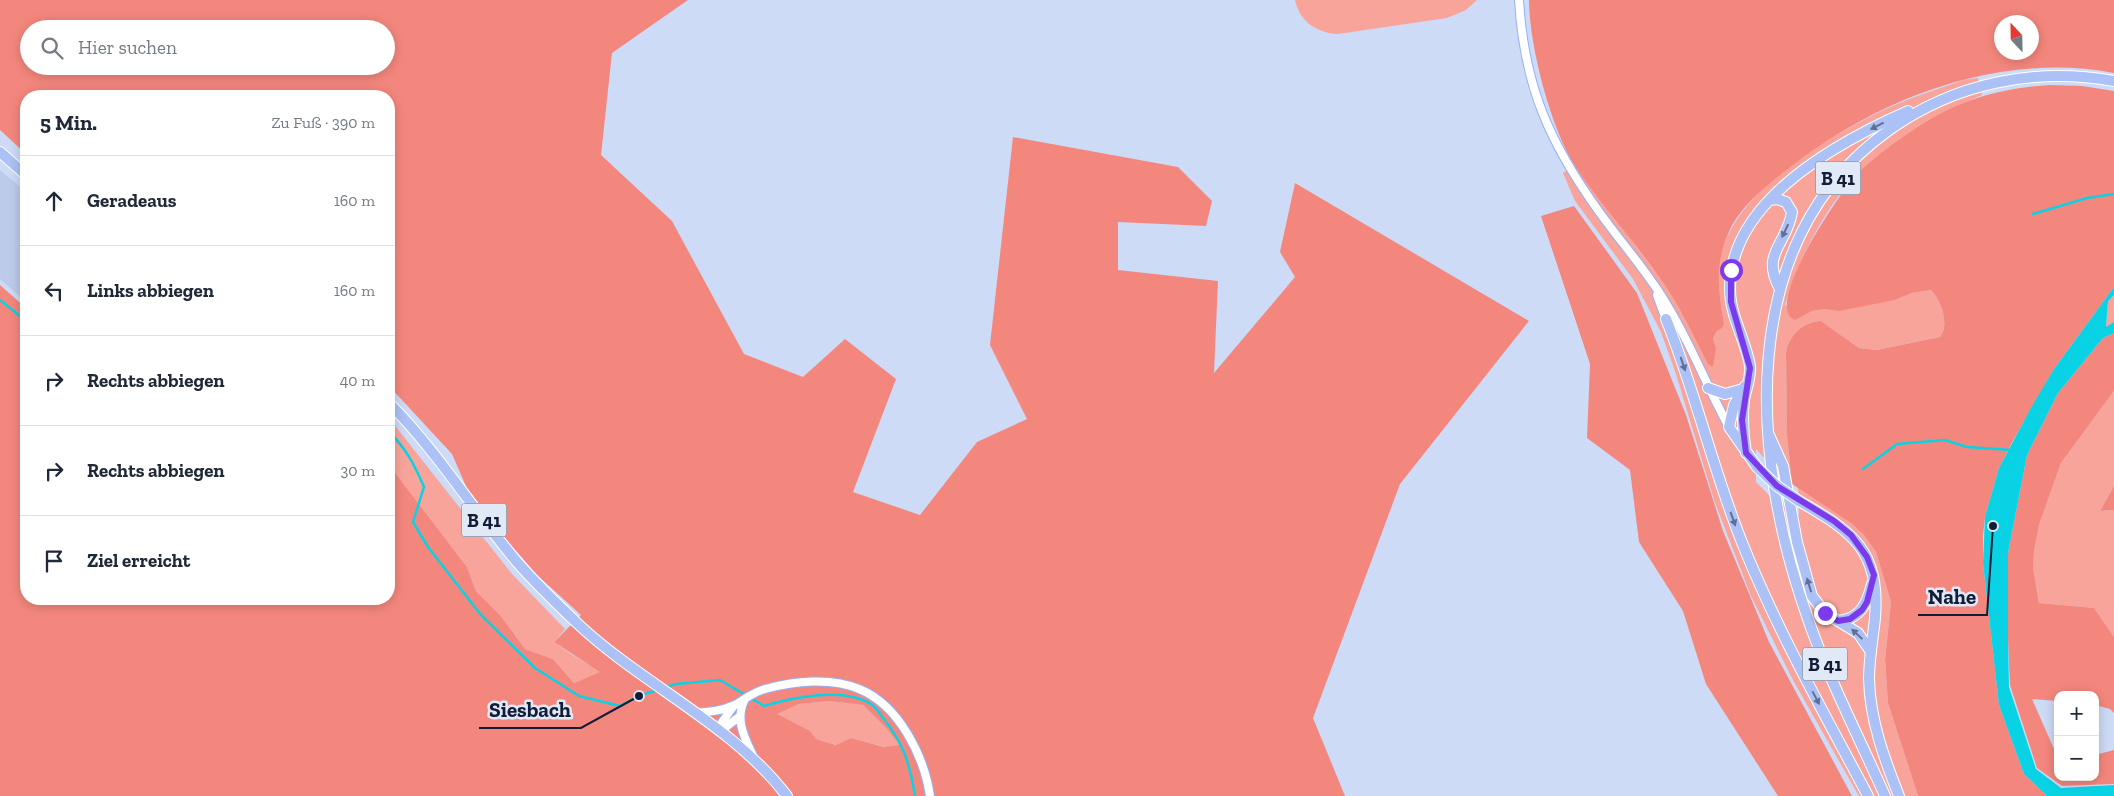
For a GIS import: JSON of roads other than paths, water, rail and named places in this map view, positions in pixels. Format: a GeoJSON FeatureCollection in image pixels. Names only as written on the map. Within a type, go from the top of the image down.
{"type":"FeatureCollection","features":[{"type":"Feature","properties":{"kind":"main road","name":"B 41"},"geometry":{"type":"LineString","coordinates":[[1885,796],[1835,689],[1798,591],[1783,535],[1774,488],[1768,432],[1767,398],[1769,353],[1780,289],[1801,234],[1836,180],[1856,158],[1883,135],[1913,115],[1939,101],[1980,86],[2016,78],[2050,75],[2082,76],[2114,81]]}},
{"type":"Feature","properties":{"kind":"main road"},"geometry":{"type":"LineString","coordinates":[[1746,453],[1742,420],[1749,364],[1731,302],[1731,270],[1736,249],[1746,229],[1760,209],[1813,164],[1861,134],[1912,110],[1939,101]]}},
{"type":"Feature","properties":{"kind":"main road"},"geometry":{"type":"LineString","coordinates":[[0,152],[20,170]]}},
{"type":"Feature","properties":{"kind":"main road"},"geometry":{"type":"LineString","coordinates":[[1770,200],[1786,202],[1792,212],[1772,263],[1774,279],[1780,289]]}},
{"type":"Feature","properties":{"kind":"main road"},"geometry":{"type":"LineString","coordinates":[[1666,319],[1678,348],[1718,477],[1742,544],[1782,633],[1868,796]]}},
{"type":"Feature","properties":{"kind":"main road"},"geometry":{"type":"LineString","coordinates":[[1708,388],[1725,394],[1745,385]]}},
{"type":"Feature","properties":{"kind":"main road"},"geometry":{"type":"LineString","coordinates":[[1745,385],[1734,406],[1729,427],[1746,453],[1757,467],[1777,486],[1834,521],[1851,535],[1867,557],[1874,575],[1876,602],[1869,678],[1873,716],[1899,796]]}},
{"type":"Feature","properties":{"kind":"main road","name":"B 41"},"geometry":{"type":"LineString","coordinates":[[395,409],[421,437],[511,554],[542,590],[616,656],[754,759],[787,796]]}},
{"type":"Feature","properties":{"kind":"main road"},"geometry":{"type":"LineString","coordinates":[[1768,432],[1783,466],[1797,542],[1812,596],[1825,613],[1858,633],[1871,652]]}},
{"type":"Feature","properties":{"kind":"main road"},"geometry":{"type":"LineString","coordinates":[[1838,621],[1850,619],[1862,610],[1867,602],[1874,575]]}},
{"type":"Feature","properties":{"kind":"main road"},"geometry":{"type":"LineString","coordinates":[[1872,768],[1881,796]]}},
{"type":"Feature","properties":{"kind":"street"},"geometry":{"type":"LineString","coordinates":[[1519,0],[1520,22],[1531,80],[1547,128],[1563,159],[1599,212],[1652,282],[1681,329],[1708,388],[1729,427]]}},
{"type":"Feature","properties":{"kind":"street"},"geometry":{"type":"LineString","coordinates":[[1652,282],[1666,319]]}},
{"type":"Feature","properties":{"kind":"street"},"geometry":{"type":"LineString","coordinates":[[694,713],[717,711],[735,705],[763,689],[800,683],[834,683],[860,689],[884,706],[902,728],[919,758],[930,796]]}},
{"type":"Feature","properties":{"kind":"street"},"geometry":{"type":"LineString","coordinates":[[745,699],[739,716],[742,731],[754,759]]}},
{"type":"Feature","properties":{"kind":"street"},"geometry":{"type":"LineString","coordinates":[[719,732],[722,722],[735,705]]}},
{"type":"Feature","properties":{"kind":"street"},"geometry":{"type":"LineString","coordinates":[[719,732],[739,716]]}},
{"type":"Feature","properties":{"kind":"water"},"geometry":{"type":"Polygon","coordinates":[[[2114,287],[2114,295],[2108,301],[2106,327],[2114,322],[2114,333],[2103,338],[2058,393],[2027,455],[2008,553],[2009,687],[2036,769],[2061,788],[2114,785],[2114,796],[2047,796],[2024,774],[1999,705],[1983,563],[1985,517],[1999,468],[2032,406],[2054,369],[2114,287]]]}},
{"type":"Feature","properties":{"kind":"waterway"},"geometry":{"type":"LineString","coordinates":[[2033,214],[2087,198],[2114,194]]}},
{"type":"Feature","properties":{"kind":"waterway"},"geometry":{"type":"LineString","coordinates":[[0,300],[20,316]]}},
{"type":"Feature","properties":{"kind":"waterway"},"geometry":{"type":"LineString","coordinates":[[395,439],[410,458],[424,487],[413,522],[428,547],[481,615],[535,668],[579,696],[620,706],[639,696],[657,690]]}},
{"type":"Feature","properties":{"kind":"waterway"},"geometry":{"type":"LineString","coordinates":[[1863,469],[1897,444],[1945,440],[1967,447],[2011,450]]}},
{"type":"Feature","properties":{"kind":"waterway"},"geometry":{"type":"LineString","coordinates":[[665,687],[676,684],[720,680],[764,706],[789,699],[818,695],[847,696],[860,699],[875,707],[896,737],[908,764],[915,796]]}},
{"type":"Feature","properties":{"kind":"place","name":"Nahe"},"geometry":{"type":"Point","coordinates":[1993,526]}},
{"type":"Feature","properties":{"kind":"place","name":"Siesbach"},"geometry":{"type":"Point","coordinates":[639,696]}}]}
